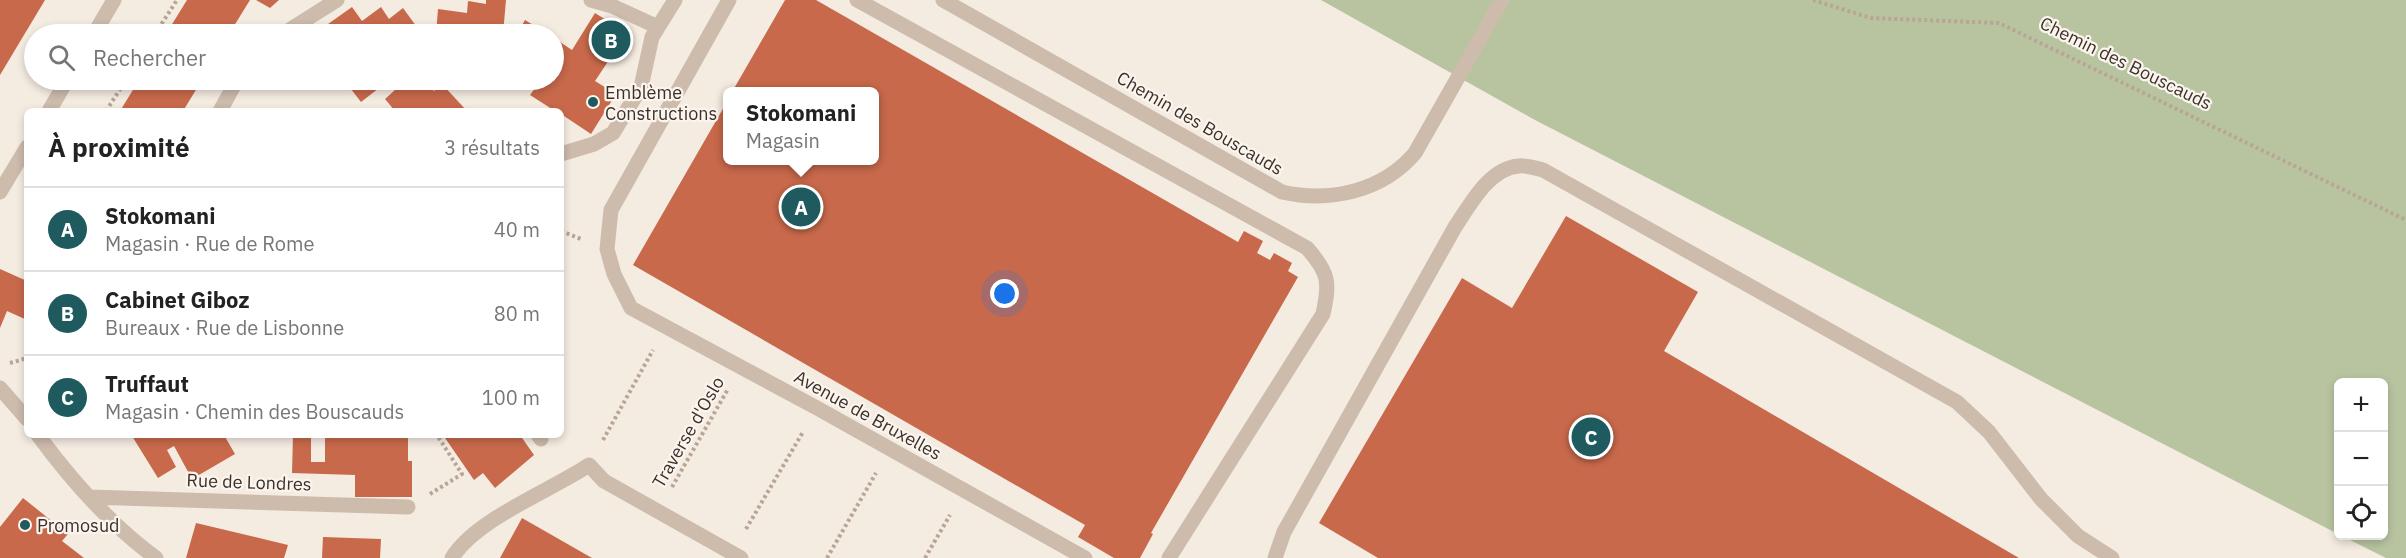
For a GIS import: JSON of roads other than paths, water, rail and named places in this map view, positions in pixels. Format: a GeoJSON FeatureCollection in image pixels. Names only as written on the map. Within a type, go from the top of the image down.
{"type":"FeatureCollection","features":[{"type":"Feature","properties":{"kind":"street"},"geometry":{"type":"LineString","coordinates":[[100,24],[114,0]]}},
{"type":"Feature","properties":{"kind":"street"},"geometry":{"type":"LineString","coordinates":[[298,24],[337,0]]}},
{"type":"Feature","properties":{"kind":"street"},"geometry":{"type":"LineString","coordinates":[[591,0],[612,6],[658,27]]}},
{"type":"Feature","properties":{"kind":"street"},"geometry":{"type":"LineString","coordinates":[[564,153],[594,144],[613,133],[641,87],[652,37],[675,0]]}},
{"type":"Feature","properties":{"kind":"street","name":"Avenue de Bruxelles"},"geometry":{"type":"LineString","coordinates":[[729,0],[611,210],[607,249],[614,274],[631,308],[817,408],[1085,558]]}},
{"type":"Feature","properties":{"kind":"street"},"geometry":{"type":"LineString","coordinates":[[857,0],[1307,248],[1325,269],[1328,291],[1323,314],[1169,558]]}},
{"type":"Feature","properties":{"kind":"street","name":"Chemin des Bouscauds"},"geometry":{"type":"LineString","coordinates":[[943,0],[1282,192],[1304,197],[1330,197],[1378,183],[1405,164],[1415,153],[1502,0]]}},
{"type":"Feature","properties":{"kind":"street"},"geometry":{"type":"LineString","coordinates":[[51,108],[61,90]]}},
{"type":"Feature","properties":{"kind":"street"},"geometry":{"type":"LineString","coordinates":[[222,108],[232,90]]}},
{"type":"Feature","properties":{"kind":"street"},"geometry":{"type":"LineString","coordinates":[[0,192],[24,152]]}},
{"type":"Feature","properties":{"kind":"street"},"geometry":{"type":"LineString","coordinates":[[1275,558],[1284,532],[1455,227],[1479,192],[1500,173],[1518,166],[1543,170],[1957,402],[1989,432],[2041,499],[2078,536],[2112,558]]}},
{"type":"Feature","properties":{"kind":"street"},"geometry":{"type":"LineString","coordinates":[[0,388],[24,416]]}},
{"type":"Feature","properties":{"kind":"street"},"geometry":{"type":"LineString","coordinates":[[44,438],[89,497],[137,544],[156,558]]}},
{"type":"Feature","properties":{"kind":"street"},"geometry":{"type":"LineString","coordinates":[[452,558],[459,548],[499,516],[548,491],[589,465],[604,481],[737,556]]}},
{"type":"Feature","properties":{"kind":"street","name":"Rue de Londres"},"geometry":{"type":"LineString","coordinates":[[89,497],[408,507]]}},
{"type":"Feature","properties":{"kind":"place","name":"Cabinet Giboz"},"geometry":{"type":"Point","coordinates":[611,40]}},
{"type":"Feature","properties":{"kind":"place","name":"Emblème Constructions"},"geometry":{"type":"Point","coordinates":[593,102]}},
{"type":"Feature","properties":{"kind":"place","name":"Stokomani"},"geometry":{"type":"Point","coordinates":[801,207]}},
{"type":"Feature","properties":{"kind":"place","name":"Truffaut"},"geometry":{"type":"Point","coordinates":[1591,437]}},
{"type":"Feature","properties":{"kind":"place","name":"Promosud"},"geometry":{"type":"Point","coordinates":[25,525]}}]}
